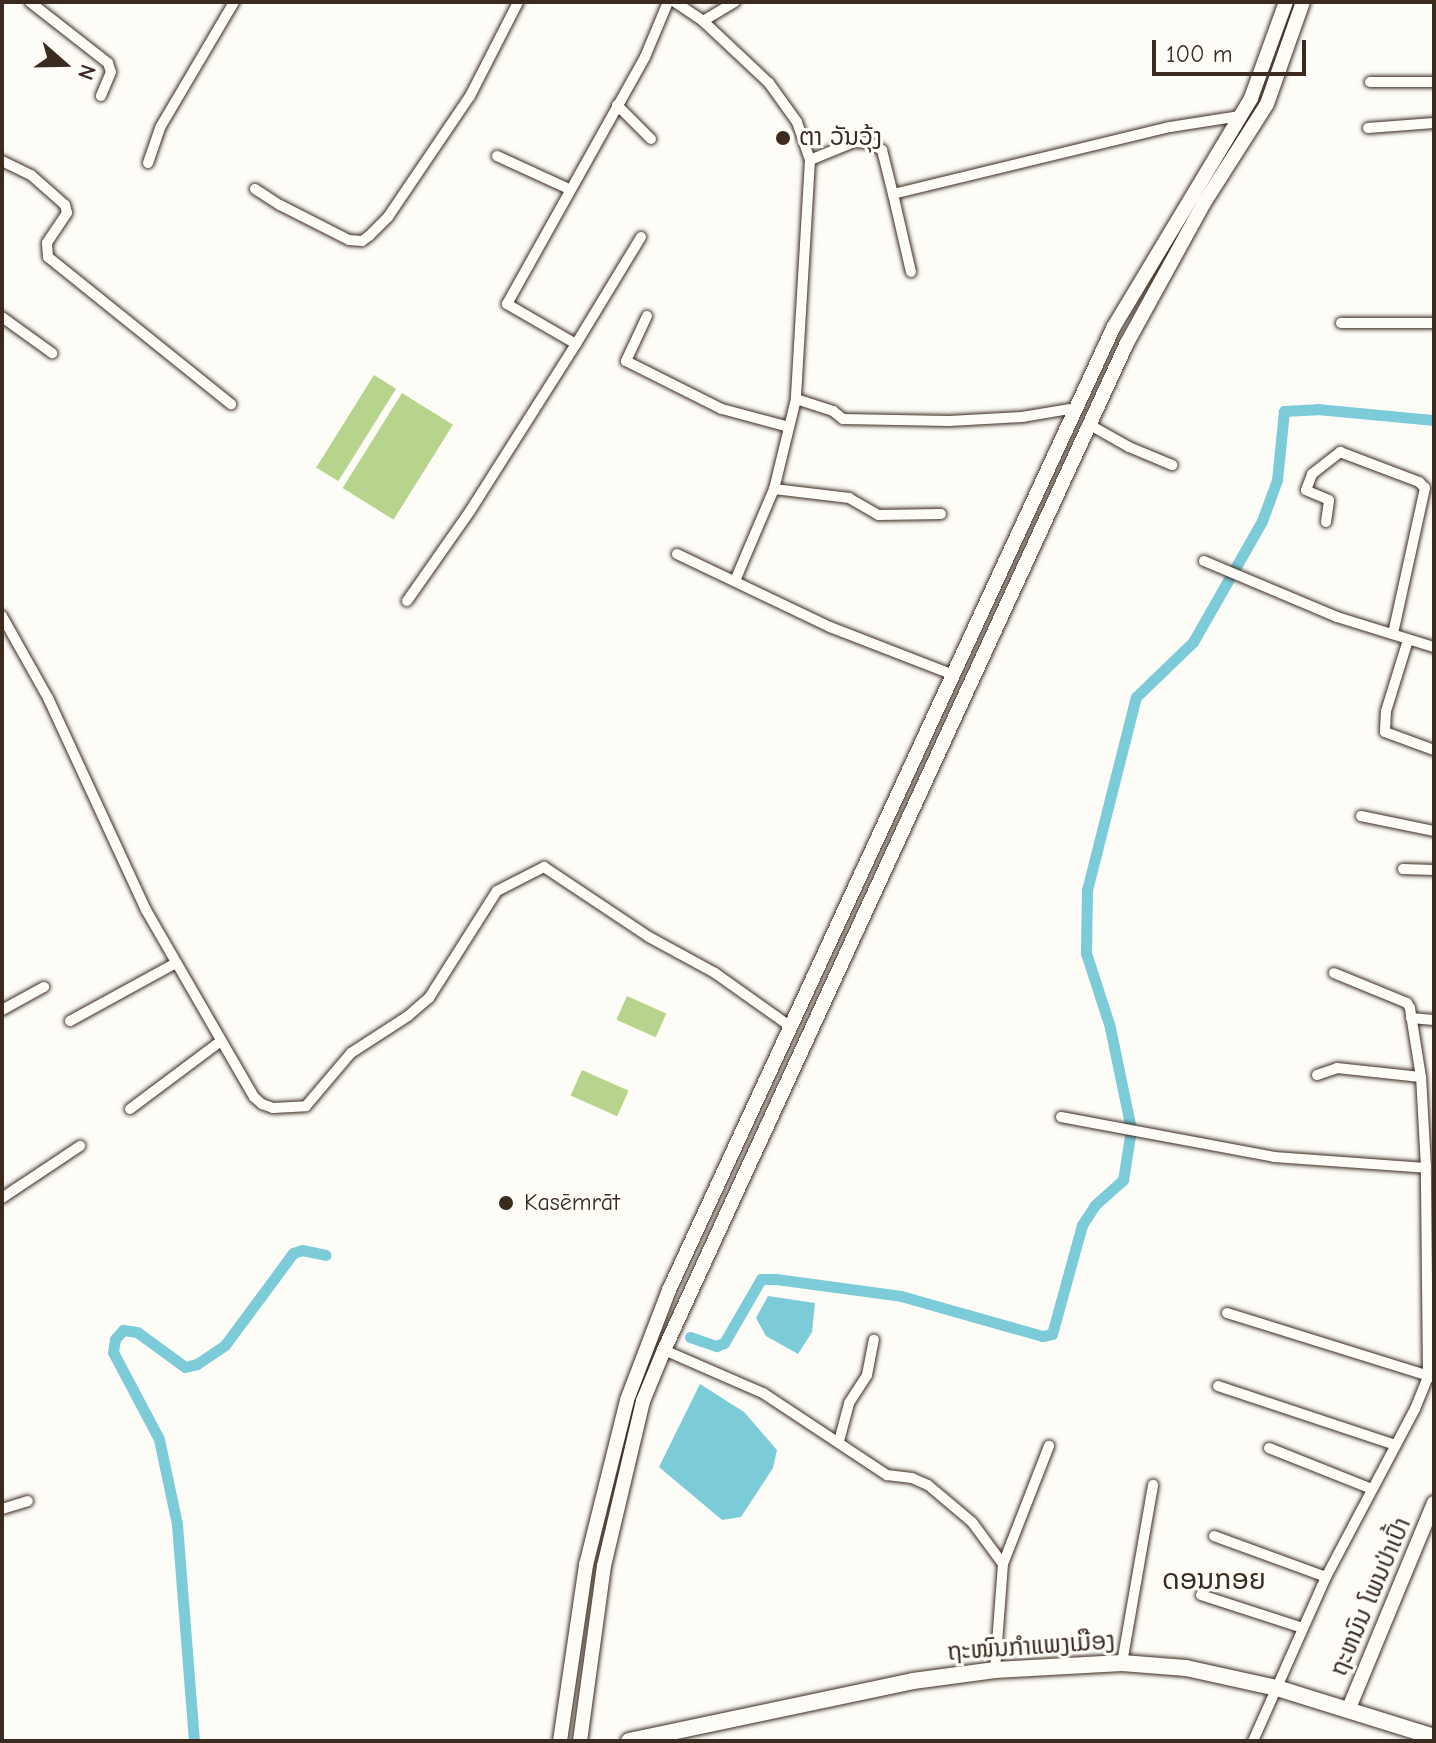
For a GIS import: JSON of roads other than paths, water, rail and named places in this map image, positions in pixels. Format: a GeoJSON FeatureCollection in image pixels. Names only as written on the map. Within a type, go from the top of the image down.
{"type":"FeatureCollection","features":[{"type":"Feature","properties":{"kind":"main road","name":"ຖະໜົນກຳແພງເມືອງ"},"geometry":{"type":"LineString","coordinates":[[629,1741],[855,1691],[995,1670],[1122,1663],[1186,1668],[1277,1688],[1434,1737]]}},
{"type":"Feature","properties":{"kind":"street"},"geometry":{"type":"LineString","coordinates":[[30,2],[108,63],[111,72],[101,96]]}},
{"type":"Feature","properties":{"kind":"street"},"geometry":{"type":"LineString","coordinates":[[148,163],[161,126],[234,2]]}},
{"type":"Feature","properties":{"kind":"street"},"geometry":{"type":"LineString","coordinates":[[255,189],[349,240],[362,241],[388,217],[470,96],[518,2]]}},
{"type":"Feature","properties":{"kind":"street"},"geometry":{"type":"LineString","coordinates":[[576,344],[507,304],[645,57],[668,2]]}},
{"type":"Feature","properties":{"kind":"street"},"geometry":{"type":"LineString","coordinates":[[675,2],[703,21],[769,83],[797,122],[810,160],[796,399],[774,489],[735,581]]}},
{"type":"Feature","properties":{"kind":"street"},"geometry":{"type":"LineString","coordinates":[[703,21],[735,2]]}},
{"type":"Feature","properties":{"kind":"street"},"geometry":{"type":"LineString","coordinates":[[560,1741],[586,1565],[627,1400],[669,1290],[1113,328],[1251,98],[1286,2]]}},
{"type":"Feature","properties":{"kind":"street"},"geometry":{"type":"LineString","coordinates":[[580,1741],[604,1566],[643,1401],[664,1350],[1127,343],[1204,203],[1267,104],[1303,2]]}},
{"type":"Feature","properties":{"kind":"street"},"geometry":{"type":"LineString","coordinates":[[1370,82],[1434,82]]}},
{"type":"Feature","properties":{"kind":"street"},"geometry":{"type":"LineString","coordinates":[[617,105],[651,139]]}},
{"type":"Feature","properties":{"kind":"street"},"geometry":{"type":"LineString","coordinates":[[893,194],[1170,127],[1240,116]]}},
{"type":"Feature","properties":{"kind":"street"},"geometry":{"type":"LineString","coordinates":[[1368,128],[1434,123]]}},
{"type":"Feature","properties":{"kind":"street"},"geometry":{"type":"LineString","coordinates":[[810,160],[854,142],[869,143],[882,150],[911,272]]}},
{"type":"Feature","properties":{"kind":"street"},"geometry":{"type":"LineString","coordinates":[[497,156],[569,189]]}},
{"type":"Feature","properties":{"kind":"street"},"geometry":{"type":"LineString","coordinates":[[2,161],[41,182],[65,205],[67,213],[47,243],[48,257],[231,404]]}},
{"type":"Feature","properties":{"kind":"street"},"geometry":{"type":"LineString","coordinates":[[407,601],[470,511],[641,237]]}},
{"type":"Feature","properties":{"kind":"street"},"geometry":{"type":"LineString","coordinates":[[647,316],[626,361],[722,409],[789,427]]}},
{"type":"Feature","properties":{"kind":"street"},"geometry":{"type":"LineString","coordinates":[[2,317],[52,353]]}},
{"type":"Feature","properties":{"kind":"street"},"geometry":{"type":"LineString","coordinates":[[1341,323],[1434,323]]}},
{"type":"Feature","properties":{"kind":"street"},"geometry":{"type":"LineString","coordinates":[[796,399],[833,411],[843,419],[949,421],[1022,417],[1076,408]]}},
{"type":"Feature","properties":{"kind":"street"},"geometry":{"type":"LineString","coordinates":[[1090,425],[1129,447],[1172,465]]}},
{"type":"Feature","properties":{"kind":"street"},"geometry":{"type":"LineString","coordinates":[[1326,522],[1329,500],[1306,490],[1312,474],[1340,452],[1419,482],[1425,488],[1393,633]]}},
{"type":"Feature","properties":{"kind":"street"},"geometry":{"type":"LineString","coordinates":[[774,489],[849,498],[868,512],[878,515],[941,514]]}},
{"type":"Feature","properties":{"kind":"street"},"geometry":{"type":"LineString","coordinates":[[677,554],[830,627],[954,675]]}},
{"type":"Feature","properties":{"kind":"street"},"geometry":{"type":"LineString","coordinates":[[1204,561],[1337,617],[1434,647]]}},
{"type":"Feature","properties":{"kind":"street"},"geometry":{"type":"LineString","coordinates":[[2,616],[48,698],[146,910],[254,1097],[262,1104],[291,1109],[306,1106],[351,1053],[408,1016],[429,998],[497,891],[544,867],[649,937],[715,973],[791,1027]]}},
{"type":"Feature","properties":{"kind":"street"},"geometry":{"type":"LineString","coordinates":[[1408,640],[1386,711],[1385,732],[1434,750]]}},
{"type":"Feature","properties":{"kind":"street"},"geometry":{"type":"LineString","coordinates":[[1361,816],[1434,831]]}},
{"type":"Feature","properties":{"kind":"street"},"geometry":{"type":"LineString","coordinates":[[1403,869],[1434,870]]}},
{"type":"Feature","properties":{"kind":"street"},"geometry":{"type":"LineString","coordinates":[[70,1021],[176,963]]}},
{"type":"Feature","properties":{"kind":"street"},"geometry":{"type":"LineString","coordinates":[[1253,1741],[1326,1577],[1431,1376],[1421,1077],[1411,1018],[1407,1003],[1334,973]]}},
{"type":"Feature","properties":{"kind":"street"},"geometry":{"type":"LineString","coordinates":[[2,1010],[44,987]]}},
{"type":"Feature","properties":{"kind":"street"},"geometry":{"type":"LineString","coordinates":[[1411,1018],[1434,1020]]}},
{"type":"Feature","properties":{"kind":"street"},"geometry":{"type":"LineString","coordinates":[[130,1109],[221,1041]]}},
{"type":"Feature","properties":{"kind":"street"},"geometry":{"type":"LineString","coordinates":[[1317,1075],[1349,1068],[1421,1077]]}},
{"type":"Feature","properties":{"kind":"street"},"geometry":{"type":"LineString","coordinates":[[1061,1117],[1274,1157],[1426,1168]]}},
{"type":"Feature","properties":{"kind":"street"},"geometry":{"type":"LineString","coordinates":[[2,1198],[80,1146]]}},
{"type":"Feature","properties":{"kind":"street"},"geometry":{"type":"LineString","coordinates":[[716,1192],[732,1199]]}},
{"type":"Feature","properties":{"kind":"street"},"geometry":{"type":"LineString","coordinates":[[1227,1313],[1431,1376]]}},
{"type":"Feature","properties":{"kind":"street"},"geometry":{"type":"LineString","coordinates":[[839,1441],[849,1403],[867,1375],[874,1340]]}},
{"type":"Feature","properties":{"kind":"street"},"geometry":{"type":"LineString","coordinates":[[664,1350],[763,1393],[887,1475],[920,1480],[947,1499],[993,1546],[1003,1564]]}},
{"type":"Feature","properties":{"kind":"street"},"geometry":{"type":"LineString","coordinates":[[1218,1386],[1395,1445]]}},
{"type":"Feature","properties":{"kind":"street"},"geometry":{"type":"LineString","coordinates":[[995,1670],[1003,1564],[1049,1446]]}},
{"type":"Feature","properties":{"kind":"street"},"geometry":{"type":"LineString","coordinates":[[1269,1448],[1372,1489]]}},
{"type":"Feature","properties":{"kind":"street"},"geometry":{"type":"LineString","coordinates":[[1122,1663],[1153,1485]]}},
{"type":"Feature","properties":{"kind":"street"},"geometry":{"type":"LineString","coordinates":[[2,1509],[28,1501]]}},
{"type":"Feature","properties":{"kind":"street","name":"ຖະຫນົນ ໂພນປ່າເປົ້າ"},"geometry":{"type":"LineString","coordinates":[[1349,1708],[1434,1503]]}},
{"type":"Feature","properties":{"kind":"street"},"geometry":{"type":"LineString","coordinates":[[1214,1536],[1326,1577]]}},
{"type":"Feature","properties":{"kind":"street"},"geometry":{"type":"LineString","coordinates":[[1201,1595],[1303,1628]]}},
{"type":"Feature","properties":{"kind":"water"},"geometry":{"type":"Polygon","coordinates":[[[768,1296],[815,1303],[812,1332],[798,1354],[766,1336],[756,1318],[768,1296]]]}},
{"type":"Feature","properties":{"kind":"water"},"geometry":{"type":"Polygon","coordinates":[[[700,1384],[744,1412],[777,1450],[773,1468],[741,1517],[722,1520],[659,1467],[700,1384]]]}},
{"type":"Feature","properties":{"kind":"waterway"},"geometry":{"type":"LineString","coordinates":[[1130,1124],[1110,1027],[1086,953],[1087,890],[1136,697],[1193,642],[1262,521],[1277,480],[1284,411],[1317,409],[1434,420]]}},
{"type":"Feature","properties":{"kind":"waterway"},"geometry":{"type":"LineString","coordinates":[[690,1337],[716,1346],[724,1343],[761,1279],[901,1296],[1042,1336],[1052,1334],[1082,1225],[1095,1205],[1123,1180],[1130,1136]]}},
{"type":"Feature","properties":{"kind":"waterway"},"geometry":{"type":"LineString","coordinates":[[194,1741],[177,1524],[159,1439],[113,1352],[115,1339],[123,1330],[137,1332],[185,1367],[197,1364],[225,1345],[293,1253],[302,1250],[325,1255]]}},
{"type":"Feature","properties":{"kind":"place","name":"ຕາ ວັນວຸ້ງ"},"geometry":{"type":"Point","coordinates":[783,138]}},
{"type":"Feature","properties":{"kind":"place","name":"Kasēmrāt"},"geometry":{"type":"Point","coordinates":[506,1203]}},
{"type":"Feature","properties":{"kind":"district","name":"ດອນກອຍ"},"geometry":{"type":"Point","coordinates":[1214,1580]}}]}
